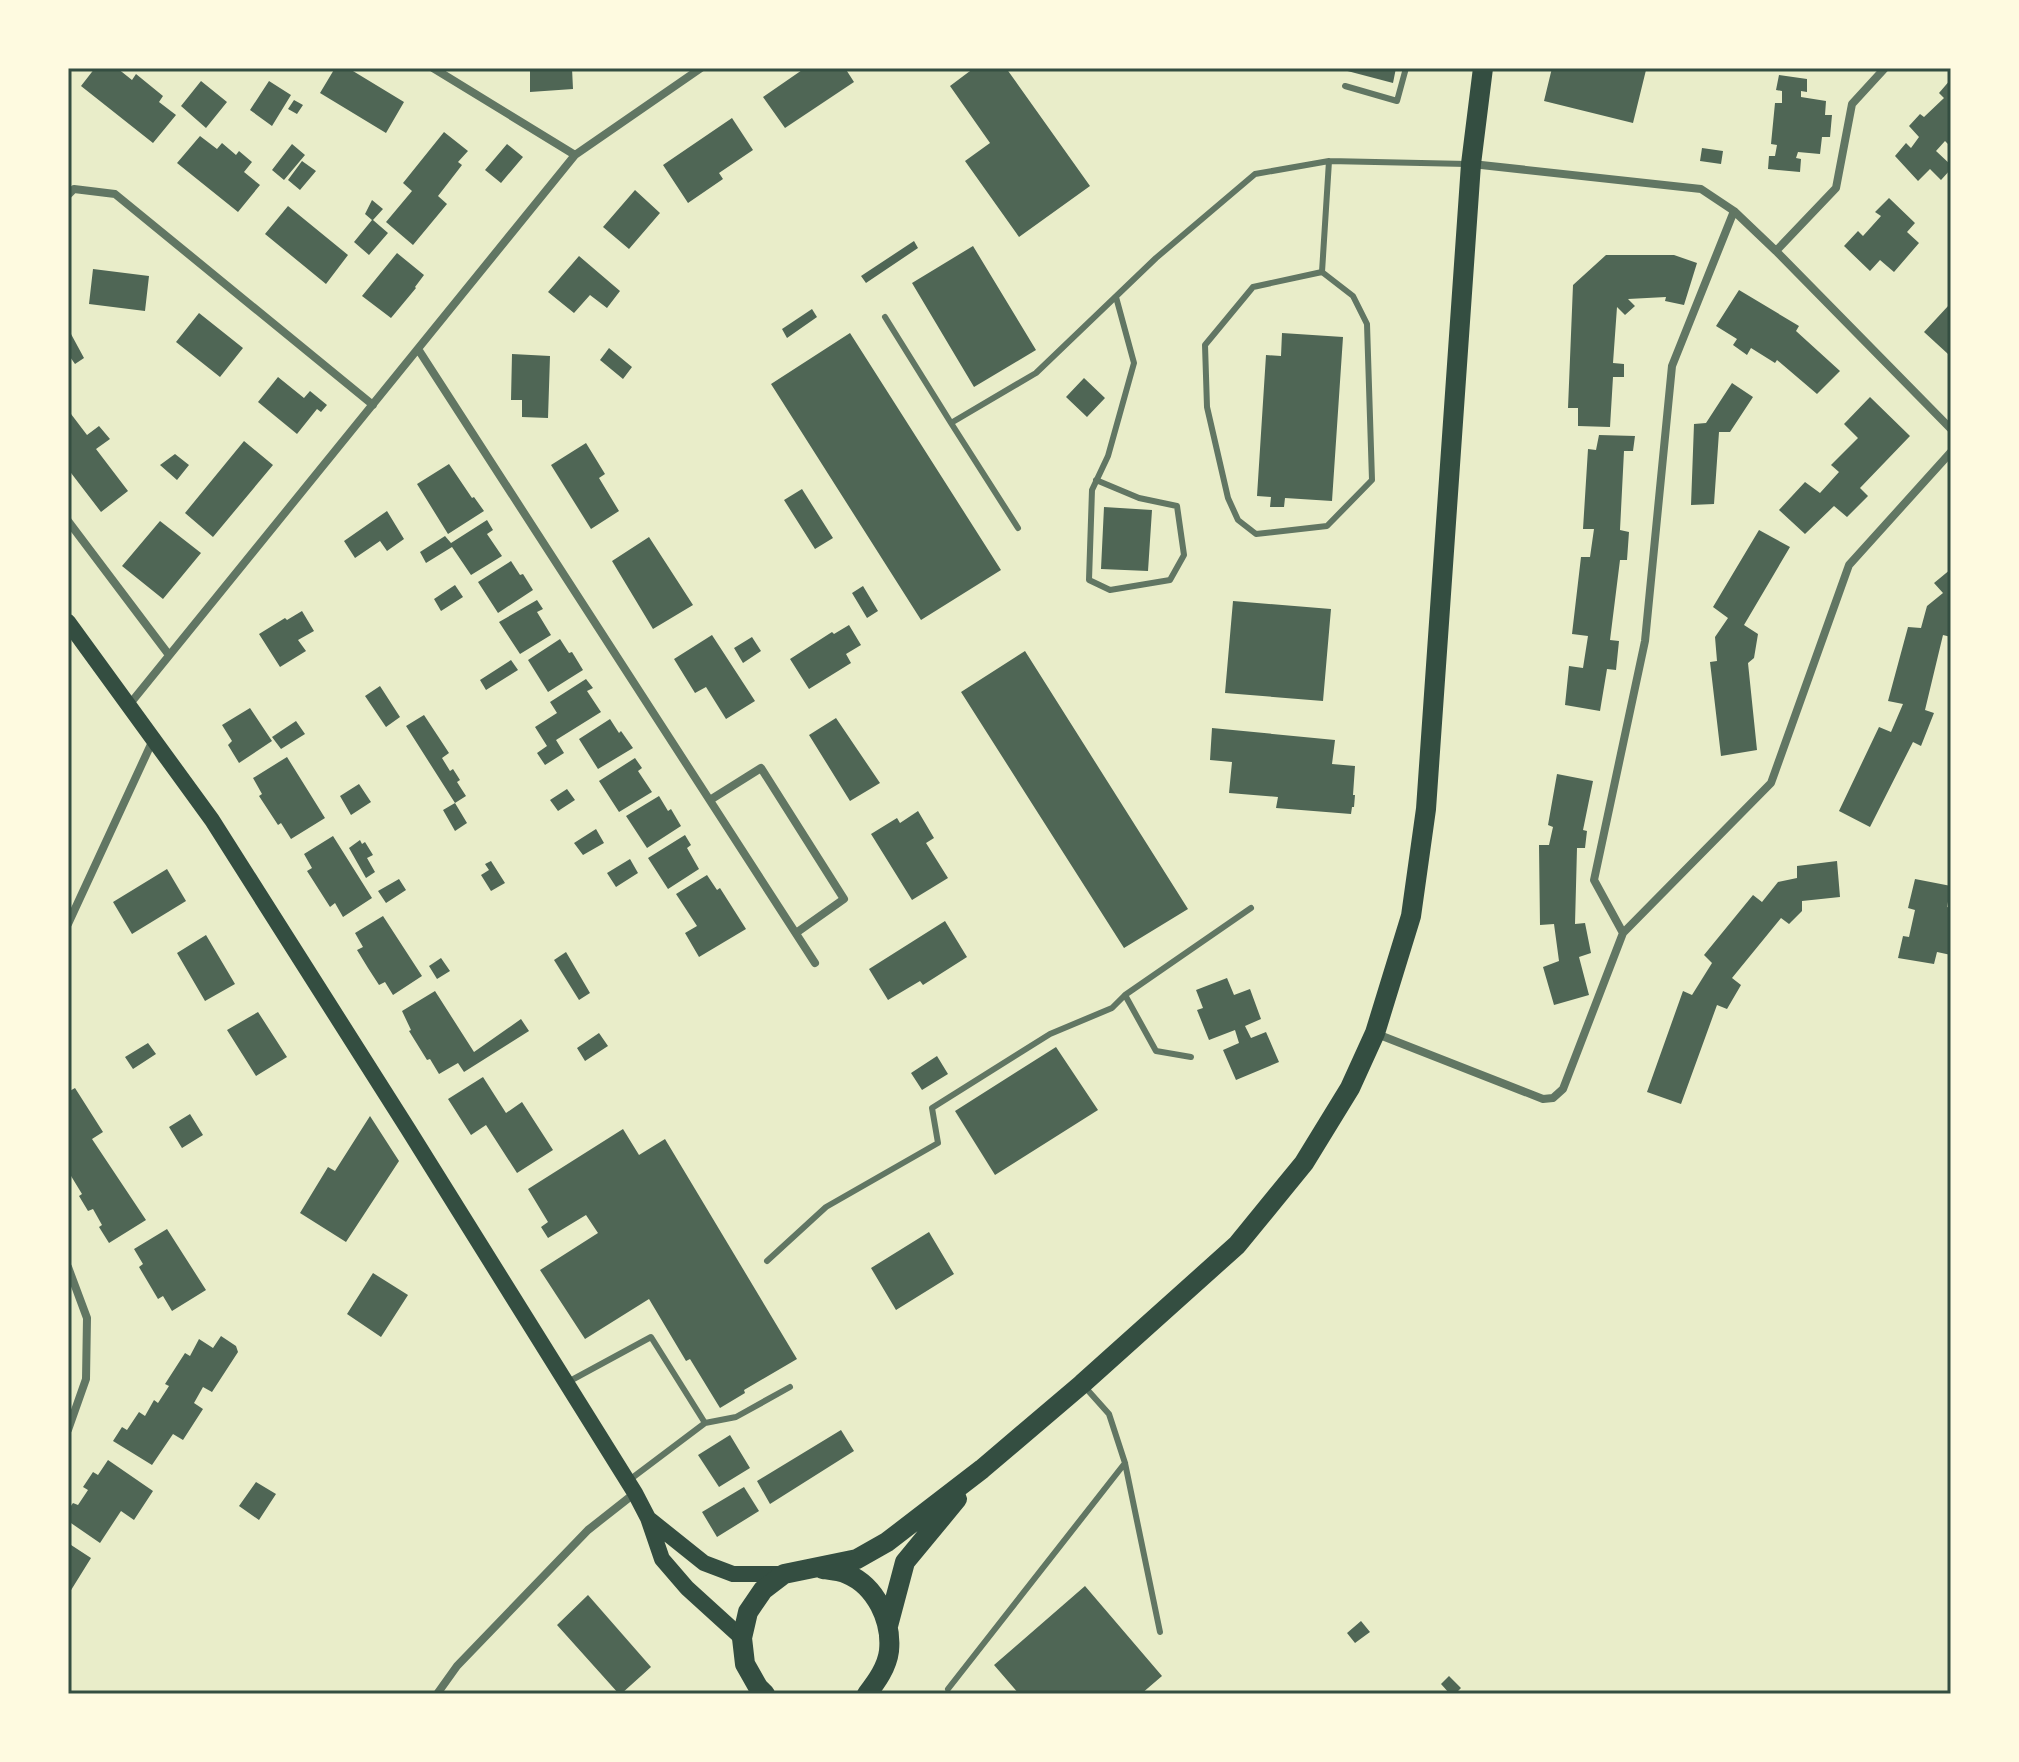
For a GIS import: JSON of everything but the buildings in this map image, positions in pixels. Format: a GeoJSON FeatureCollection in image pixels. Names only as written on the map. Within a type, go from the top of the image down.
{"type":"FeatureCollection","features":[{"type":"Feature","properties":{"kind":"main road"},"geometry":{"type":"LineString","coordinates":[[648,1518],[704,1563],[733,1574],[784,1574],[857,1559],[887,1542],[982,1469],[1237,1245],[1304,1163],[1350,1088],[1375,1033],[1411,916],[1426,809],[1471,164],[1483,68]]}},
{"type":"Feature","properties":{"kind":"main road"},"geometry":{"type":"LineString","coordinates":[[68,622],[212,820],[400,1116],[631,1487],[648,1518],[662,1559],[687,1588],[742,1638]]}},
{"type":"Feature","properties":{"kind":"main road"},"geometry":{"type":"LineString","coordinates":[[867,1694],[881,1676],[889,1652],[888,1626],[905,1562],[982,1469]]}},
{"type":"Feature","properties":{"kind":"main road"},"geometry":{"type":"LineString","coordinates":[[816,1567],[848,1574],[867,1587],[880,1605],[888,1626]]}},
{"type":"Feature","properties":{"kind":"main road"},"geometry":{"type":"LineString","coordinates":[[765,1694],[745,1664],[742,1638],[748,1612],[763,1590],[784,1574]]}},
{"type":"Feature","properties":{"kind":"street"},"geometry":{"type":"LineString","coordinates":[[433,68],[575,155]]}},
{"type":"Feature","properties":{"kind":"street"},"geometry":{"type":"LineString","coordinates":[[129,705],[575,155],[701,68]]}},
{"type":"Feature","properties":{"kind":"street"},"geometry":{"type":"LineString","coordinates":[[1776,251],[1836,188],[1852,104],[1885,68]]}},
{"type":"Feature","properties":{"kind":"street"},"geometry":{"type":"LineString","coordinates":[[1471,164],[1701,189],[1734,211],[1776,251],[1951,429]]}},
{"type":"Feature","properties":{"kind":"street"},"geometry":{"type":"LineString","coordinates":[[68,195],[74,189],[115,194],[373,405]]}},
{"type":"Feature","properties":{"kind":"street"},"geometry":{"type":"LineString","coordinates":[[1623,933],[1594,880],[1645,641],[1672,366],[1734,211]]}},
{"type":"Feature","properties":{"kind":"street"},"geometry":{"type":"LineString","coordinates":[[418,349],[815,963]]}},
{"type":"Feature","properties":{"kind":"street"},"geometry":{"type":"LineString","coordinates":[[1375,1033],[1543,1099],[1553,1098],[1563,1089],[1623,933],[1771,783],[1849,565],[1951,452]]}},
{"type":"Feature","properties":{"kind":"street"},"geometry":{"type":"LineString","coordinates":[[68,521],[169,655]]}},
{"type":"Feature","properties":{"kind":"street"},"geometry":{"type":"LineString","coordinates":[[68,924],[153,739]]}},
{"type":"Feature","properties":{"kind":"street"},"geometry":{"type":"LineString","coordinates":[[710,800],[761,768],[844,899],[796,933]]}},
{"type":"Feature","properties":{"kind":"street"},"geometry":{"type":"LineString","coordinates":[[68,1267],[87,1318],[86,1379],[68,1430]]}},
{"type":"Feature","properties":{"kind":"street"},"geometry":{"type":"LineString","coordinates":[[437,1694],[457,1666],[631,1487]]}},
{"type":"Feature","properties":{"kind":"lane"},"geometry":{"type":"LineString","coordinates":[[1345,86],[1397,101],[1406,68]]}},
{"type":"Feature","properties":{"kind":"lane"},"geometry":{"type":"LineString","coordinates":[[951,423],[1036,373],[1156,258],[1255,174],[1329,161],[1471,164]]}},
{"type":"Feature","properties":{"kind":"lane"},"geometry":{"type":"LineString","coordinates":[[1322,272],[1329,161]]}},
{"type":"Feature","properties":{"kind":"lane"},"geometry":{"type":"LineString","coordinates":[[1322,272],[1353,296],[1367,324],[1372,480],[1327,526],[1256,534],[1238,520],[1228,498],[1207,407],[1205,345],[1253,287],[1322,272]]}},
{"type":"Feature","properties":{"kind":"lane"},"geometry":{"type":"LineString","coordinates":[[1096,480],[1139,498],[1177,506],[1184,555],[1170,580],[1110,590],[1089,580],[1092,490],[1096,480],[1108,456],[1134,363],[1116,297]]}},
{"type":"Feature","properties":{"kind":"lane"},"geometry":{"type":"LineString","coordinates":[[885,317],[1018,528]]}},
{"type":"Feature","properties":{"kind":"lane"},"geometry":{"type":"LineString","coordinates":[[767,1261],[826,1207],[938,1143],[932,1108],[1050,1034],[1112,1008],[1125,995],[1251,908]]}},
{"type":"Feature","properties":{"kind":"lane"},"geometry":{"type":"LineString","coordinates":[[1125,995],[1156,1051],[1191,1057]]}},
{"type":"Feature","properties":{"kind":"lane"},"geometry":{"type":"LineString","coordinates":[[566,1383],[651,1337],[705,1423]]}},
{"type":"Feature","properties":{"kind":"lane"},"geometry":{"type":"LineString","coordinates":[[1082,1384],[1109,1414],[1125,1463],[1160,1632]]}},
{"type":"Feature","properties":{"kind":"lane"},"geometry":{"type":"LineString","coordinates":[[631,1487],[705,1423],[736,1417],[790,1387]]}},
{"type":"Feature","properties":{"kind":"lane"},"geometry":{"type":"LineString","coordinates":[[948,1689],[1125,1463]]}}]}
